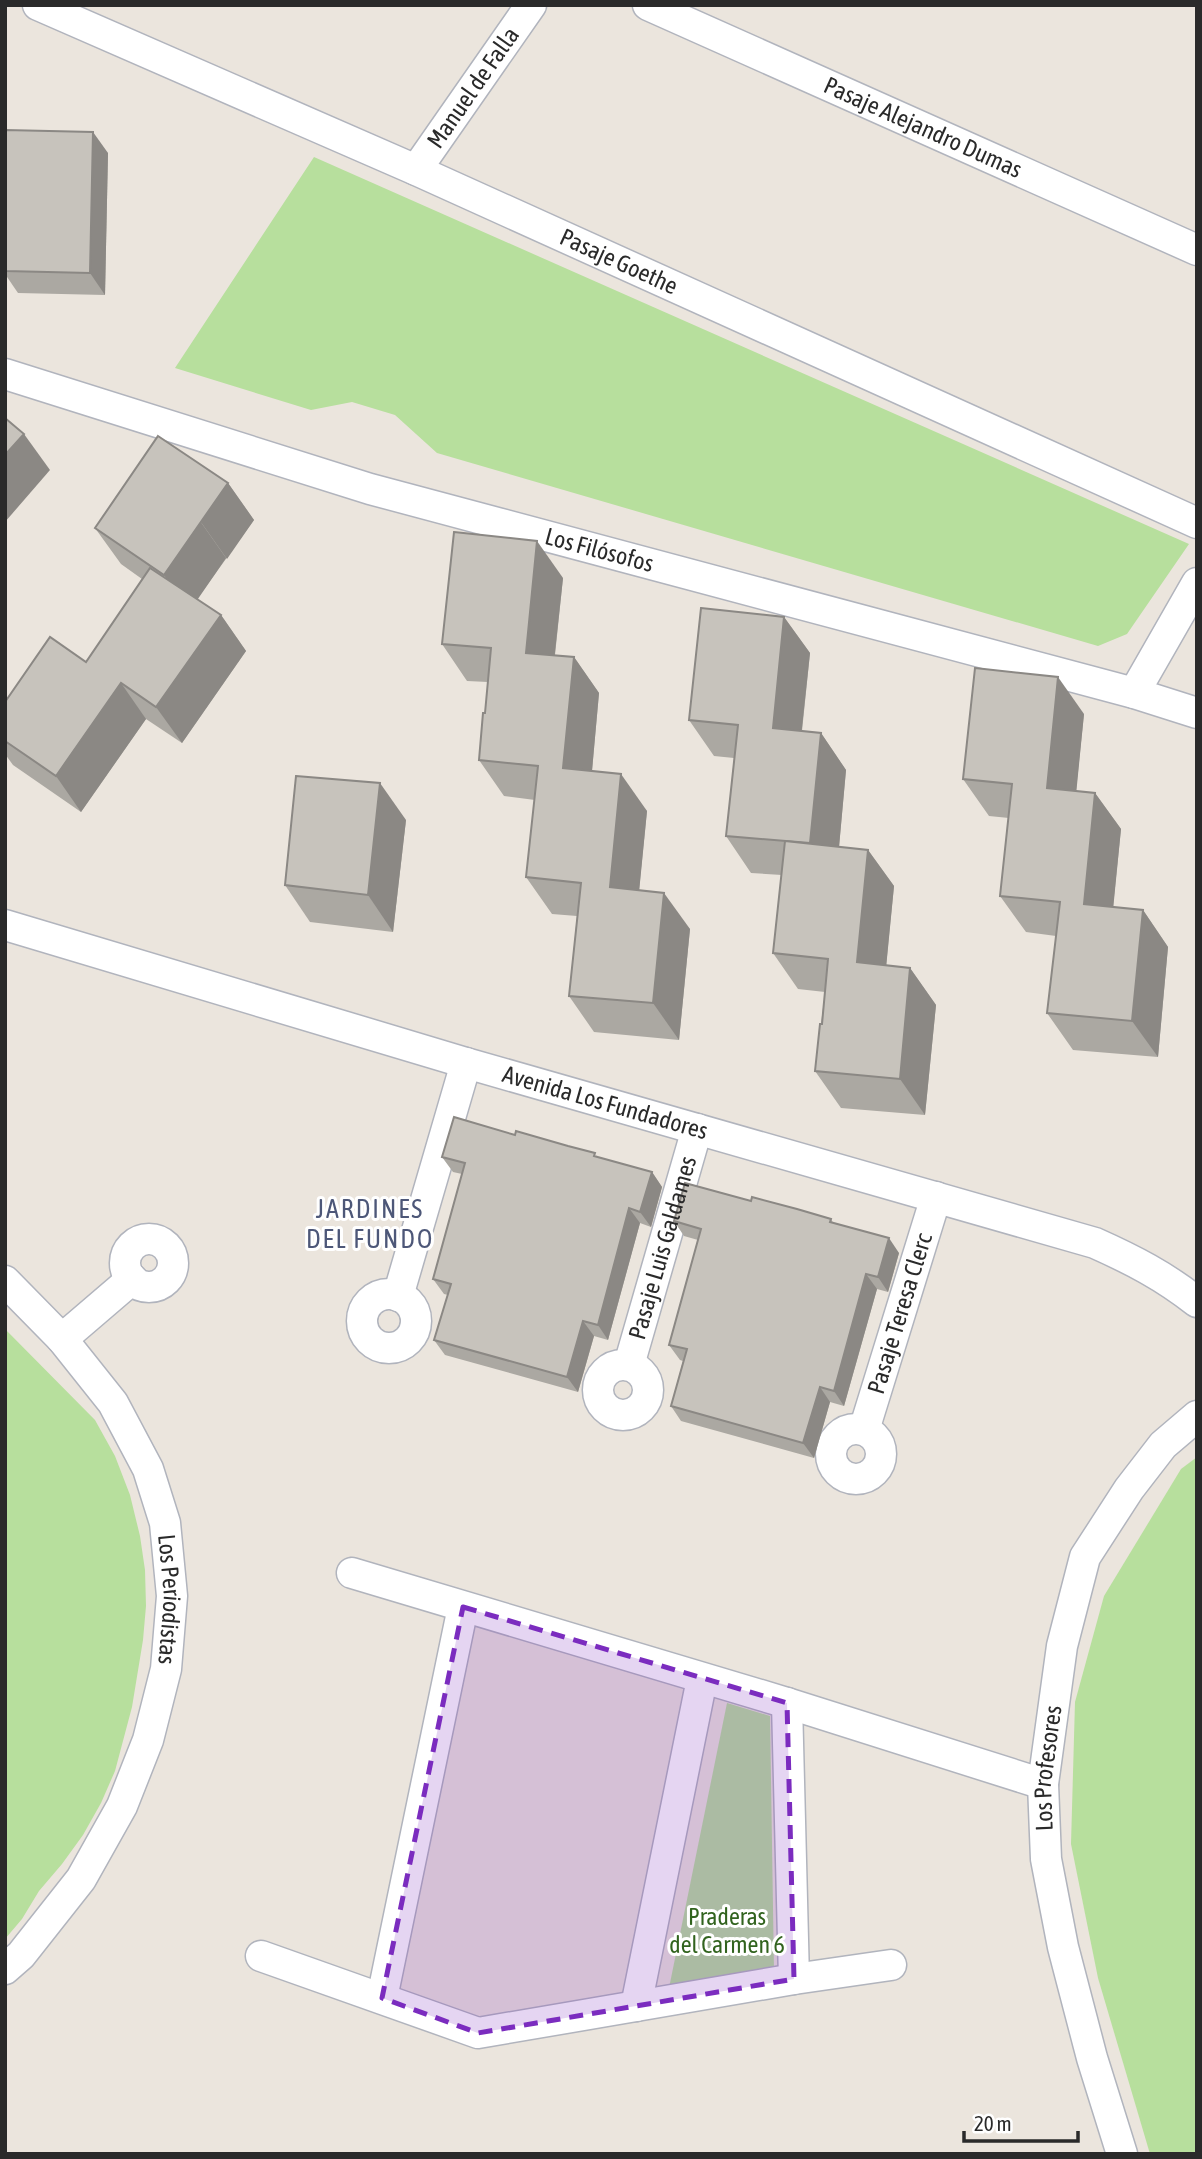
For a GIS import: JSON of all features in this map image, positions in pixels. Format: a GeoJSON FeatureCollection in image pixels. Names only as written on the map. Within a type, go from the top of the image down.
{"type":"FeatureCollection","features":[{"type":"Feature","properties":{"kind":"street","name":"Pasaje Goethe"},"geometry":{"type":"LineString","coordinates":[[38,5],[416,170],[1197,523]]}},
{"type":"Feature","properties":{"kind":"street","name":"Manuel de Falla"},"geometry":{"type":"LineString","coordinates":[[416,170],[531,5]]}},
{"type":"Feature","properties":{"kind":"street","name":"Pasaje Alejandro Dumas"},"geometry":{"type":"LineString","coordinates":[[648,5],[1197,250]]}},
{"type":"Feature","properties":{"kind":"street","name":"Los Filósofos"},"geometry":{"type":"LineString","coordinates":[[5,374],[370,489],[1134,693],[1197,713]]}},
{"type":"Feature","properties":{"kind":"street"},"geometry":{"type":"LineString","coordinates":[[1134,693],[1197,583]]}},
{"type":"Feature","properties":{"kind":"street","name":"Avenida Los Fundadores"},"geometry":{"type":"LineString","coordinates":[[5,925],[466,1063],[1095,1243],[1143,1264],[1197,1301]]}},
{"type":"Feature","properties":{"kind":"street"},"geometry":{"type":"LineString","coordinates":[[398,1296],[466,1063]]}},
{"type":"Feature","properties":{"kind":"street","name":"Pasaje Luis Galdames"},"geometry":{"type":"LineString","coordinates":[[629,1365],[697,1129]]}},
{"type":"Feature","properties":{"kind":"street","name":"Pasaje Teresa Clerc"},"geometry":{"type":"LineString","coordinates":[[864,1430],[936,1197]]}},
{"type":"Feature","properties":{"kind":"street"},"geometry":{"type":"LineString","coordinates":[[62,1339],[132,1279]]}},
{"type":"Feature","properties":{"kind":"street","name":"Los Periodistas"},"geometry":{"type":"LineString","coordinates":[[5,1281],[62,1339],[113,1404],[148,1469],[165,1523],[172,1596],[166,1669],[148,1740],[121,1805],[81,1878],[21,1955],[5,1969]]}},
{"type":"Feature","properties":{"kind":"street","name":"Los Profesores"},"geometry":{"type":"LineString","coordinates":[[1122,2154],[1092,2058],[1063,1947],[1046,1859],[1043,1784],[1062,1646],[1085,1557],[1129,1489],[1163,1445],[1197,1416]]}},
{"type":"Feature","properties":{"kind":"street"},"geometry":{"type":"LineString","coordinates":[[352,1573],[787,1703],[1043,1784]]}},
{"type":"Feature","properties":{"kind":"street"},"geometry":{"type":"LineString","coordinates":[[382,1998],[463,1607]]}},
{"type":"Feature","properties":{"kind":"street"},"geometry":{"type":"LineString","coordinates":[[636,2006],[702,1679]]}},
{"type":"Feature","properties":{"kind":"street"},"geometry":{"type":"LineString","coordinates":[[787,1703],[794,1979]]}},
{"type":"Feature","properties":{"kind":"street"},"geometry":{"type":"LineString","coordinates":[[261,1955],[478,2033],[891,1965]]}},
{"type":"Feature","properties":{"kind":"highlighted area"},"geometry":{"type":"Polygon","coordinates":[[[463,1607],[787,1703],[794,1979],[478,2033],[382,1998],[463,1607]]]}},
{"type":"Feature","properties":{"kind":"green space"},"geometry":{"type":"Polygon","coordinates":[[[314,157],[1189,544],[1127,634],[1098,646],[437,453],[395,415],[352,402],[311,410],[175,368],[314,157]]]}},
{"type":"Feature","properties":{"kind":"green space"},"geometry":{"type":"Polygon","coordinates":[[[5,1329],[95,1420],[115,1456],[130,1495],[140,1536],[146,1606],[132,1707],[115,1771],[83,1835],[5,1939],[5,1329]]]}},
{"type":"Feature","properties":{"kind":"green space"},"geometry":{"type":"Polygon","coordinates":[[[1197,1457],[1197,2154],[1150,2154],[1098,1978],[1071,1844],[1075,1702],[1104,1596],[1181,1469],[1197,1457]]]}},
{"type":"Feature","properties":{"kind":"green space","name":"Praderas del Carmen 6"},"geometry":{"type":"Polygon","coordinates":[[[727,1703],[770,1716],[774,1972],[669,1988],[727,1703]]]}},
{"type":"Feature","properties":{"kind":"building"},"geometry":{"type":"Polygon","coordinates":[[[5,130],[93,132],[90,273],[5,271],[5,130]]]}},
{"type":"Feature","properties":{"kind":"building"},"geometry":{"type":"Polygon","coordinates":[[[5,418],[24,434],[5,455],[5,418]]]}},
{"type":"Feature","properties":{"kind":"building"},"geometry":{"type":"Polygon","coordinates":[[[158,436],[228,483],[164,575],[95,528],[158,436]]]}},
{"type":"Feature","properties":{"kind":"building"},"geometry":{"type":"Polygon","coordinates":[[[454,532],[537,541],[526,653],[574,657],[563,768],[621,774],[610,887],[664,893],[653,1003],[569,996],[581,883],[526,877],[538,766],[479,760],[491,648],[442,644],[454,532]]]}},
{"type":"Feature","properties":{"kind":"building"},"geometry":{"type":"Polygon","coordinates":[[[150,568],[221,615],[156,707],[121,683],[56,776],[5,741],[5,702],[50,637],[86,662],[150,568]]]}},
{"type":"Feature","properties":{"kind":"building"},"geometry":{"type":"Polygon","coordinates":[[[701,608],[784,617],[773,728],[821,733],[810,843],[726,836],[738,725],[689,720],[701,608]]]}},
{"type":"Feature","properties":{"kind":"building"},"geometry":{"type":"Polygon","coordinates":[[[975,668],[1058,677],[1047,788],[1095,793],[1084,904],[1143,910],[1132,1021],[1047,1013],[1060,902],[1000,896],[1012,784],[963,779],[975,668]]]}},
{"type":"Feature","properties":{"kind":"building"},"geometry":{"type":"Polygon","coordinates":[[[296,776],[380,783],[368,895],[285,885],[296,776]]]}},
{"type":"Feature","properties":{"kind":"building"},"geometry":{"type":"Polygon","coordinates":[[[785,841],[868,850],[857,962],[910,968],[900,1079],[815,1071],[828,959],[773,953],[785,841]]]}},
{"type":"Feature","properties":{"kind":"building"},"geometry":{"type":"Polygon","coordinates":[[[454,1117],[515,1135],[516,1131],[652,1172],[640,1212],[629,1208],[598,1325],[583,1321],[567,1377],[434,1340],[451,1284],[433,1279],[465,1163],[442,1157],[454,1117]]]}},
{"type":"Feature","properties":{"kind":"building"},"geometry":{"type":"Polygon","coordinates":[[[685,1183],[751,1201],[752,1197],[797,1209],[831,1219],[830,1222],[889,1238],[878,1277],[866,1274],[834,1391],[820,1387],[803,1443],[671,1406],[687,1349],[669,1345],[701,1229],[674,1221],[685,1183]]]}},
{"type":"Feature","properties":{"kind":"district","name":"JARDINES DEL FUNDO"},"geometry":{"type":"Point","coordinates":[370,1224]}}]}
